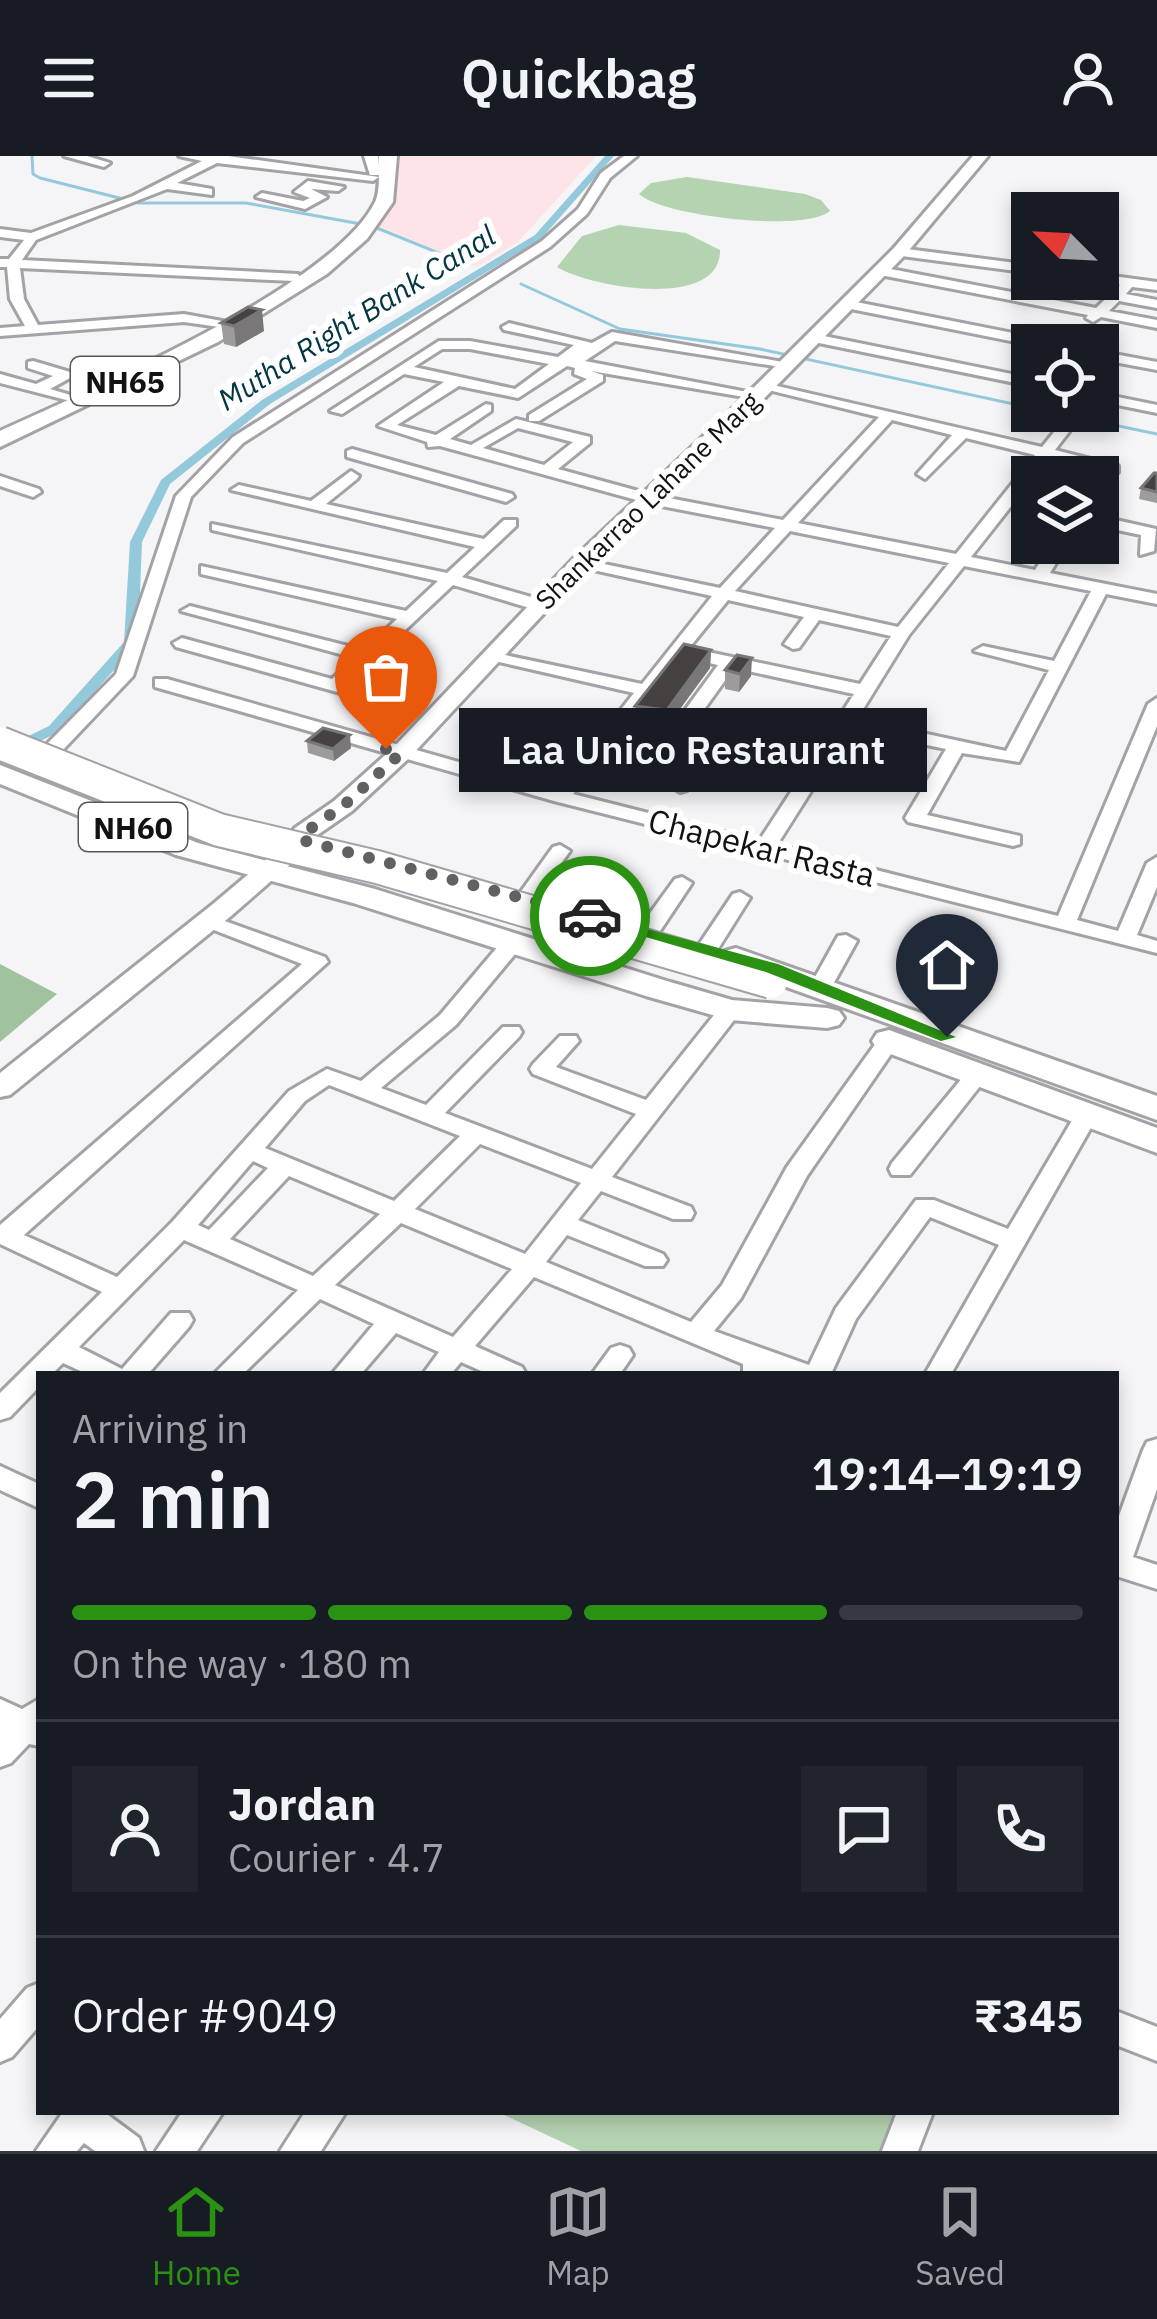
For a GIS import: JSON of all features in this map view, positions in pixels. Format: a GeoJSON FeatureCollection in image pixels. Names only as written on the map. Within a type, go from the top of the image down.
{"type":"FeatureCollection","features":[{"type":"Feature","properties":{"kind":"highway"},"geometry":{"type":"LineString","coordinates":[[361,222],[385,200],[376,166]]}},
{"type":"Feature","properties":{"kind":"highway","name":"NH65"},"geometry":{"type":"LineString","coordinates":[[0,432],[53,398],[220,324],[293,277],[361,222]]}},
{"type":"Feature","properties":{"kind":"highway","name":"NH65"},"geometry":{"type":"LineString","coordinates":[[0,432],[318,273],[361,222]]}},
{"type":"Feature","properties":{"kind":"highway"},"geometry":{"type":"LineString","coordinates":[[0,432],[53,398]]}},
{"type":"Feature","properties":{"kind":"highway","name":"NH60"},"geometry":{"type":"LineString","coordinates":[[2,753],[51,749],[220,818],[526,897],[707,950],[834,1003],[1157,1109]]}},
{"type":"Feature","properties":{"kind":"highway","name":"NH60"},"geometry":{"type":"LineString","coordinates":[[2,753],[187,849],[258,870]]}},
{"type":"Feature","properties":{"kind":"highway"},"geometry":{"type":"LineString","coordinates":[[2,753],[218,847],[377,888],[656,973],[768,992]]}},
{"type":"Feature","properties":{"kind":"highway"},"geometry":{"type":"LineString","coordinates":[[2,753],[218,830],[377,867],[768,992]]}},
{"type":"Feature","properties":{"kind":"highway"},"geometry":{"type":"LineString","coordinates":[[258,870],[364,896],[730,1010],[834,1003]]}},
{"type":"Feature","properties":{"kind":"highway","name":"NH60"},"geometry":{"type":"LineString","coordinates":[[768,992],[834,1003],[890,1041],[1157,1142]]}},
{"type":"Feature","properties":{"kind":"main road","name":"Shankarrao Lahane Marg"},"geometry":{"type":"LineString","coordinates":[[258,870],[296,836],[343,806],[400,754],[581,562],[889,272],[899,252],[981,156]]}},
{"type":"Feature","properties":{"kind":"main road"},"geometry":{"type":"LineString","coordinates":[[0,1088],[208,921],[258,870]]}},
{"type":"Feature","properties":{"kind":"main road"},"geometry":{"type":"LineString","coordinates":[[0,1066],[258,870]]}},
{"type":"Feature","properties":{"kind":"street"},"geometry":{"type":"LineString","coordinates":[[70,156],[98,166],[118,156]]}},
{"type":"Feature","properties":{"kind":"street"},"geometry":{"type":"LineString","coordinates":[[185,156],[318,170],[376,166]]}},
{"type":"Feature","properties":{"kind":"street"},"geometry":{"type":"LineString","coordinates":[[261,181],[300,156]]}},
{"type":"Feature","properties":{"kind":"street"},"geometry":{"type":"LineString","coordinates":[[51,749],[124,676],[184,496],[238,440],[546,244],[583,212],[605,176],[631,156]]}},
{"type":"Feature","properties":{"kind":"street"},"geometry":{"type":"LineString","coordinates":[[0,233],[32,237],[137,199],[218,158]]}},
{"type":"Feature","properties":{"kind":"street"},"geometry":{"type":"LineString","coordinates":[[225,172],[240,163]]}},
{"type":"Feature","properties":{"kind":"street"},"geometry":{"type":"LineString","coordinates":[[318,170],[262,197],[305,205],[320,197],[300,192],[308,185],[376,166]]}},
{"type":"Feature","properties":{"kind":"street"},"geometry":{"type":"LineString","coordinates":[[164,169],[189,173]]}},
{"type":"Feature","properties":{"kind":"street"},"geometry":{"type":"LineString","coordinates":[[166,184],[208,192]]}},
{"type":"Feature","properties":{"kind":"street"},"geometry":{"type":"LineString","coordinates":[[9,268],[32,237]]}},
{"type":"Feature","properties":{"kind":"street"},"geometry":{"type":"LineString","coordinates":[[899,252],[1011,266]]}},
{"type":"Feature","properties":{"kind":"street"},"geometry":{"type":"LineString","coordinates":[[9,268],[293,277]]}},
{"type":"Feature","properties":{"kind":"street"},"geometry":{"type":"LineString","coordinates":[[9,268],[48,281]]}},
{"type":"Feature","properties":{"kind":"street"},"geometry":{"type":"LineString","coordinates":[[9,268],[17,299],[33,328]]}},
{"type":"Feature","properties":{"kind":"street"},"geometry":{"type":"LineString","coordinates":[[889,272],[1011,296]]}},
{"type":"Feature","properties":{"kind":"street"},"geometry":{"type":"LineString","coordinates":[[1119,281],[1157,286]]}},
{"type":"Feature","properties":{"kind":"street"},"geometry":{"type":"LineString","coordinates":[[1087,324],[1120,291],[1157,304]]}},
{"type":"Feature","properties":{"kind":"street"},"geometry":{"type":"LineString","coordinates":[[1033,300],[1157,324]]}},
{"type":"Feature","properties":{"kind":"street"},"geometry":{"type":"LineString","coordinates":[[855,305],[1011,342]]}},
{"type":"Feature","properties":{"kind":"street"},"geometry":{"type":"LineString","coordinates":[[0,332],[184,318],[220,324]]}},
{"type":"Feature","properties":{"kind":"street"},"geometry":{"type":"LineString","coordinates":[[402,369],[518,394],[585,343],[509,327]]}},
{"type":"Feature","properties":{"kind":"street"},"geometry":{"type":"LineString","coordinates":[[1011,377],[807,348],[612,336],[572,363],[619,372],[633,360],[702,371],[690,384],[797,392],[1058,456]]}},
{"type":"Feature","properties":{"kind":"street"},"geometry":{"type":"LineString","coordinates":[[338,411],[433,347],[447,343],[598,376],[534,418]]}},
{"type":"Feature","properties":{"kind":"street"},"geometry":{"type":"LineString","coordinates":[[1119,356],[1157,366]]}},
{"type":"Feature","properties":{"kind":"street"},"geometry":{"type":"LineString","coordinates":[[0,377],[53,398],[65,375],[33,365]]}},
{"type":"Feature","properties":{"kind":"street"},"geometry":{"type":"LineString","coordinates":[[797,392],[814,377]]}},
{"type":"Feature","properties":{"kind":"street"},"geometry":{"type":"LineString","coordinates":[[454,382],[385,426],[651,499],[1157,599]]}},
{"type":"Feature","properties":{"kind":"street"},"geometry":{"type":"LineString","coordinates":[[1119,402],[1157,410]]}},
{"type":"Feature","properties":{"kind":"street"},"geometry":{"type":"LineString","coordinates":[[400,467],[486,408]]}},
{"type":"Feature","properties":{"kind":"street"},"geometry":{"type":"LineString","coordinates":[[561,797],[723,594],[889,415]]}},
{"type":"Feature","properties":{"kind":"street"},"geometry":{"type":"LineString","coordinates":[[454,482],[481,464],[545,471],[585,440],[512,424],[478,446],[514,455],[545,471]]}},
{"type":"Feature","properties":{"kind":"street"},"geometry":{"type":"LineString","coordinates":[[514,455],[549,430]]}},
{"type":"Feature","properties":{"kind":"street"},"geometry":{"type":"LineString","coordinates":[[765,848],[902,633],[1060,432]]}},
{"type":"Feature","properties":{"kind":"street"},"geometry":{"type":"LineString","coordinates":[[926,474],[962,433]]}},
{"type":"Feature","properties":{"kind":"street"},"geometry":{"type":"LineString","coordinates":[[352,454],[506,497]]}},
{"type":"Feature","properties":{"kind":"street"},"geometry":{"type":"LineString","coordinates":[[314,506],[351,476]]}},
{"type":"Feature","properties":{"kind":"street"},"geometry":{"type":"LineString","coordinates":[[0,481],[33,492]]}},
{"type":"Feature","properties":{"kind":"street"},"geometry":{"type":"LineString","coordinates":[[239,490],[486,544]]}},
{"type":"Feature","properties":{"kind":"street"},"geometry":{"type":"LineString","coordinates":[[335,686],[510,523]]}},
{"type":"Feature","properties":{"kind":"street"},"geometry":{"type":"LineString","coordinates":[[1119,525],[1150,532],[1146,551]]}},
{"type":"Feature","properties":{"kind":"street"},"geometry":{"type":"LineString","coordinates":[[218,527],[542,601]]}},
{"type":"Feature","properties":{"kind":"street"},"geometry":{"type":"LineString","coordinates":[[581,562],[902,633]]}},
{"type":"Feature","properties":{"kind":"street"},"geometry":{"type":"LineString","coordinates":[[1040,575],[1047,564]]}},
{"type":"Feature","properties":{"kind":"street"},"geometry":{"type":"LineString","coordinates":[[207,570],[411,616]]}},
{"type":"Feature","properties":{"kind":"street"},"geometry":{"type":"LineString","coordinates":[[847,722],[1012,758],[1100,588]]}},
{"type":"Feature","properties":{"kind":"street"},"geometry":{"type":"LineString","coordinates":[[190,611],[368,656]]}},
{"type":"Feature","properties":{"kind":"street"},"geometry":{"type":"LineString","coordinates":[[793,644],[815,614]]}},
{"type":"Feature","properties":{"kind":"street"},"geometry":{"type":"LineString","coordinates":[[274,669],[307,640]]}},
{"type":"Feature","properties":{"kind":"street"},"geometry":{"type":"LineString","coordinates":[[182,644],[398,703]]}},
{"type":"Feature","properties":{"kind":"street"},"geometry":{"type":"LineString","coordinates":[[679,651],[865,691]]}},
{"type":"Feature","properties":{"kind":"street"},"geometry":{"type":"LineString","coordinates":[[983,651],[1058,667]]}},
{"type":"Feature","properties":{"kind":"street"},"geometry":{"type":"LineString","coordinates":[[492,655],[648,691]]}},
{"type":"Feature","properties":{"kind":"street"},"geometry":{"type":"LineString","coordinates":[[671,742],[729,662]]}},
{"type":"Feature","properties":{"kind":"street","name":"Chapekar Rasta"},"geometry":{"type":"LineString","coordinates":[[161,683],[561,797],[1157,946]]}},
{"type":"Feature","properties":{"kind":"street"},"geometry":{"type":"LineString","coordinates":[[1065,923],[1157,704]]}},
{"type":"Feature","properties":{"kind":"street"},"geometry":{"type":"LineString","coordinates":[[616,730],[812,775]]}},
{"type":"Feature","properties":{"kind":"street"},"geometry":{"type":"LineString","coordinates":[[899,768],[917,737]]}},
{"type":"Feature","properties":{"kind":"street"},"geometry":{"type":"LineString","coordinates":[[957,746],[916,818],[1013,841]]}},
{"type":"Feature","properties":{"kind":"street"},"geometry":{"type":"LineString","coordinates":[[680,786],[705,750]]}},
{"type":"Feature","properties":{"kind":"street"},"geometry":{"type":"LineString","coordinates":[[526,897],[560,851]]}},
{"type":"Feature","properties":{"kind":"street"},"geometry":{"type":"LineString","coordinates":[[1125,938],[1157,863]]}},
{"type":"Feature","properties":{"kind":"street"},"geometry":{"type":"LineString","coordinates":[[648,932],[682,884]]}},
{"type":"Feature","properties":{"kind":"street"},"geometry":{"type":"LineString","coordinates":[[707,950],[740,898]]}},
{"type":"Feature","properties":{"kind":"street"},"geometry":{"type":"LineString","coordinates":[[117,1288],[3,1235],[317,962],[208,921]]}},
{"type":"Feature","properties":{"kind":"street"},"geometry":{"type":"LineString","coordinates":[[834,1003],[846,941]]}},
{"type":"Feature","properties":{"kind":"street"},"geometry":{"type":"LineString","coordinates":[[364,1090],[448,1020],[514,942]]}},
{"type":"Feature","properties":{"kind":"street"},"geometry":{"type":"LineString","coordinates":[[439,1371],[563,1224],[730,1010]]}},
{"type":"Feature","properties":{"kind":"street"},"geometry":{"type":"LineString","coordinates":[[430,1115],[511,1032]]}},
{"type":"Feature","properties":{"kind":"street"},"geometry":{"type":"LineString","coordinates":[[568,1041],[541,1069],[652,1111]]}},
{"type":"Feature","properties":{"kind":"street"},"geometry":{"type":"LineString","coordinates":[[696,1334],[732,1292],[796,1173],[890,1041]]}},
{"type":"Feature","properties":{"kind":"street"},"geometry":{"type":"LineString","coordinates":[[38,1371],[182,1228],[297,1096],[327,1076],[682,1213]]}},
{"type":"Feature","properties":{"kind":"street"},"geometry":{"type":"LineString","coordinates":[[901,1168],[976,1076]]}},
{"type":"Feature","properties":{"kind":"street"},"geometry":{"type":"LineString","coordinates":[[940,1371],[1085,1117]]}},
{"type":"Feature","properties":{"kind":"street"},"geometry":{"type":"LineString","coordinates":[[230,1371],[313,1286],[401,1213],[477,1133]]}},
{"type":"Feature","properties":{"kind":"street"},"geometry":{"type":"LineString","coordinates":[[250,1151],[696,1334],[757,1367]]}},
{"type":"Feature","properties":{"kind":"street"},"geometry":{"type":"LineString","coordinates":[[213,1242],[285,1166]]}},
{"type":"Feature","properties":{"kind":"street"},"geometry":{"type":"LineString","coordinates":[[819,1371],[844,1315],[925,1206],[1014,1241]]}},
{"type":"Feature","properties":{"kind":"street"},"geometry":{"type":"LineString","coordinates":[[563,1224],[654,1260]]}},
{"type":"Feature","properties":{"kind":"street"},"geometry":{"type":"LineString","coordinates":[[182,1228],[506,1371]]}},
{"type":"Feature","properties":{"kind":"street"},"geometry":{"type":"LineString","coordinates":[[134,1371],[180,1320]]}},
{"type":"Feature","properties":{"kind":"street"},"geometry":{"type":"LineString","coordinates":[[348,1371],[392,1320]]}},
{"type":"Feature","properties":{"kind":"street"},"geometry":{"type":"LineString","coordinates":[[59,1349],[105,1371]]}},
{"type":"Feature","properties":{"kind":"street"},"geometry":{"type":"LineString","coordinates":[[0,1410],[36,1373]]}},
{"type":"Feature","properties":{"kind":"street"},"geometry":{"type":"LineString","coordinates":[[1119,1555],[1157,1450]]}},
{"type":"Feature","properties":{"kind":"street"},"geometry":{"type":"LineString","coordinates":[[0,1477],[36,1496]]}},
{"type":"Feature","properties":{"kind":"street"},"geometry":{"type":"LineString","coordinates":[[1119,1564],[1157,1577]]}},
{"type":"Feature","properties":{"kind":"street"},"geometry":{"type":"LineString","coordinates":[[0,1753],[26,1721]]}},
{"type":"Feature","properties":{"kind":"street"},"geometry":{"type":"LineString","coordinates":[[0,2045],[36,2003]]}},
{"type":"Feature","properties":{"kind":"street"},"geometry":{"type":"LineString","coordinates":[[1119,2029],[1157,2044]]}},
{"type":"Feature","properties":{"kind":"street"},"geometry":{"type":"LineString","coordinates":[[54,2151],[83,2115],[126,2151]]}},
{"type":"Feature","properties":{"kind":"street"},"geometry":{"type":"LineString","coordinates":[[174,2151],[203,2115]]}},
{"type":"Feature","properties":{"kind":"street"},"geometry":{"type":"LineString","coordinates":[[298,2151],[326,2115]]}},
{"type":"Feature","properties":{"kind":"street"},"geometry":{"type":"LineString","coordinates":[[900,2151],[914,2115]]}},
{"type":"Feature","properties":{"kind":"shaded area"},"geometry":{"type":"Polygon","coordinates":[[[396,156],[596,156],[517,243],[477,267],[374,224],[396,156]]]}},
{"type":"Feature","properties":{"kind":"green space"},"geometry":{"type":"Polygon","coordinates":[[[687,177],[805,194],[821,200],[830,211],[792,221],[733,219],[675,209],[639,194],[651,183],[687,177]]]}},
{"type":"Feature","properties":{"kind":"green space"},"geometry":{"type":"Polygon","coordinates":[[[619,225],[686,233],[720,250],[715,269],[699,281],[651,289],[596,281],[557,267],[582,236],[619,225]]]}},
{"type":"Feature","properties":{"kind":"green space"},"geometry":{"type":"Polygon","coordinates":[[[0,964],[57,994],[0,1042],[0,964]]]}},
{"type":"Feature","properties":{"kind":"green space"},"geometry":{"type":"Polygon","coordinates":[[[504,2115],[912,2115],[897,2151],[581,2151],[504,2115]]]}},
{"type":"Feature","properties":{"kind":"building"},"geometry":{"type":"Polygon","coordinates":[[[248,307],[262,310],[234,326],[221,323],[248,307]]]}},
{"type":"Feature","properties":{"kind":"building"},"geometry":{"type":"Polygon","coordinates":[[[1154,473],[1157,492],[1141,488],[1154,473]]]}},
{"type":"Feature","properties":{"kind":"building"},"geometry":{"type":"Polygon","coordinates":[[[684,644],[711,650],[667,710],[635,706],[684,644]]]}},
{"type":"Feature","properties":{"kind":"building"},"geometry":{"type":"Polygon","coordinates":[[[737,655],[752,658],[740,674],[725,670],[737,655]]]}},
{"type":"Feature","properties":{"kind":"building"},"geometry":{"type":"Polygon","coordinates":[[[323,728],[350,735],[333,749],[307,741],[323,728]]]}},
{"type":"Feature","properties":{"kind":"building"},"geometry":{"type":"Polygon","coordinates":[[[621,729],[640,733],[631,744],[612,740],[621,729]]]}},
{"type":"Feature","properties":{"kind":"waterway"},"geometry":{"type":"LineString","coordinates":[[32,156],[33,174],[40,178],[139,203],[246,203],[361,224]]}},
{"type":"Feature","properties":{"kind":"waterway","name":"Mutha Right Bank Canal"},"geometry":{"type":"LineString","coordinates":[[15,748],[54,729],[131,643],[136,542],[165,482],[266,402],[538,237],[610,156]]}},
{"type":"Feature","properties":{"kind":"waterway"},"geometry":{"type":"LineString","coordinates":[[372,226],[461,262]]}},
{"type":"Feature","properties":{"kind":"waterway"},"geometry":{"type":"LineString","coordinates":[[521,284],[620,329],[760,349],[1011,403]]}},
{"type":"Feature","properties":{"kind":"waterway"},"geometry":{"type":"LineString","coordinates":[[1119,426],[1157,434]]}},
{"type":"Feature","properties":{"kind":"way so far"},"geometry":{"type":"LineString","coordinates":[[386,749],[400,754],[343,806],[304,833],[302,840],[590,916]]}},
{"type":"Feature","properties":{"kind":"place","name":"Laa Unico Restaurant"},"geometry":{"type":"Point","coordinates":[386,749]}},
{"type":"Feature","properties":{"kind":"route"},"geometry":{"type":"LineString","coordinates":[[590,916],[772,968],[947,1037]]}}]}
